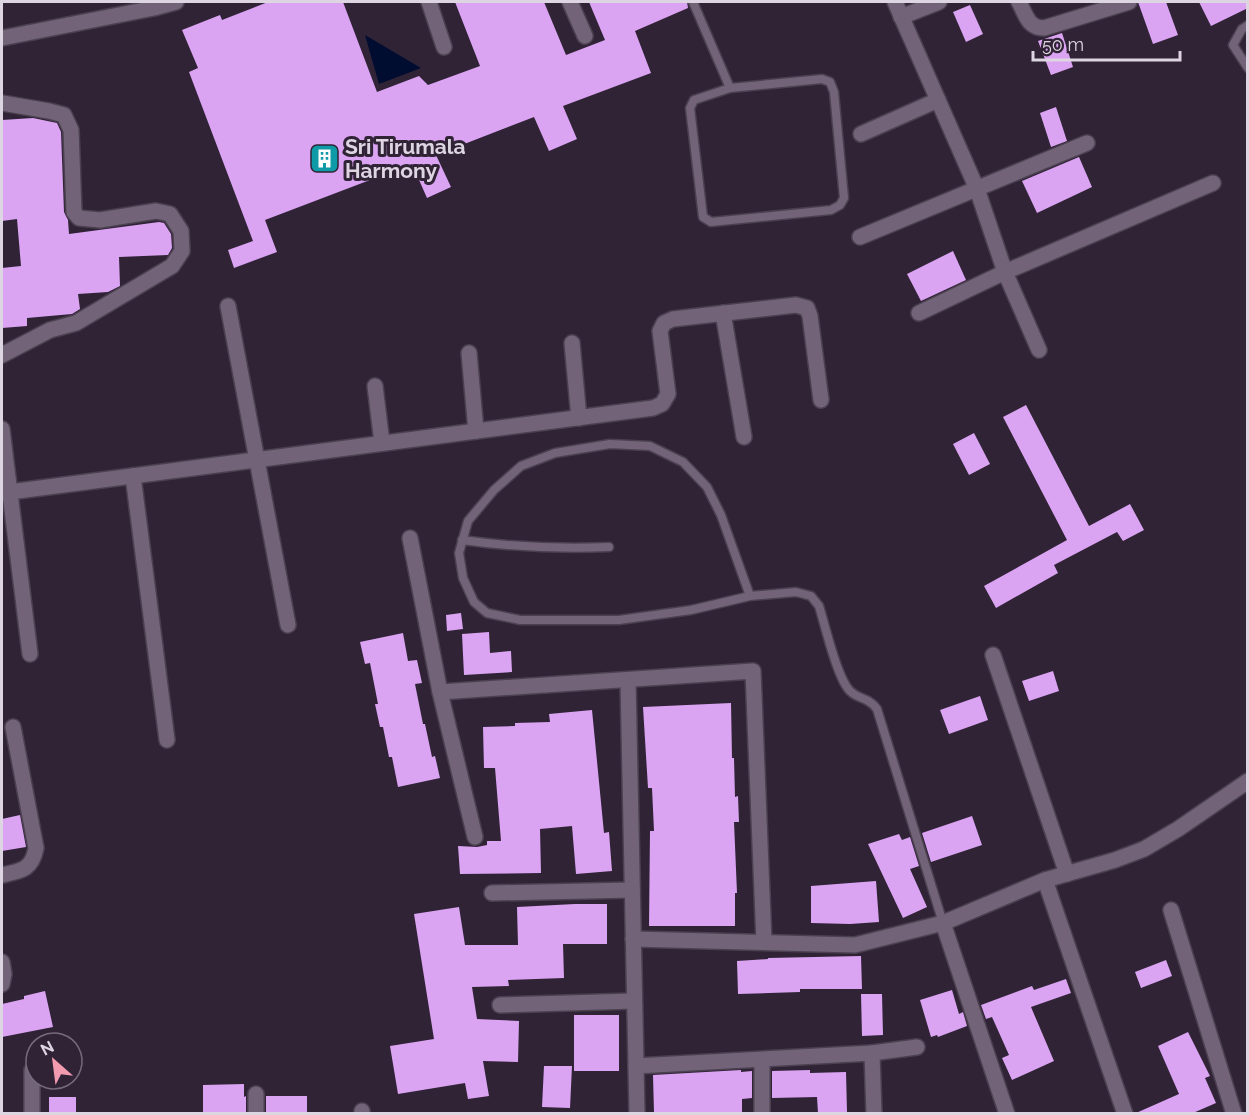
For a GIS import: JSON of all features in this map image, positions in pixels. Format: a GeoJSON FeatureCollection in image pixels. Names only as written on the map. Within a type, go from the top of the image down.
{"type":"FeatureCollection","features":[{"type":"Feature","properties":{"kind":"street"},"geometry":{"type":"LineString","coordinates":[[2,38],[176,2]]}},
{"type":"Feature","properties":{"kind":"street"},"geometry":{"type":"LineString","coordinates":[[429,2],[444,47]]}},
{"type":"Feature","properties":{"kind":"street"},"geometry":{"type":"LineString","coordinates":[[570,2],[585,36]]}},
{"type":"Feature","properties":{"kind":"street"},"geometry":{"type":"LineString","coordinates":[[895,2],[977,189],[1005,272],[1039,350]]}},
{"type":"Feature","properties":{"kind":"street"},"geometry":{"type":"LineString","coordinates":[[902,17],[939,2]]}},
{"type":"Feature","properties":{"kind":"street"},"geometry":{"type":"LineString","coordinates":[[1019,2],[1030,24],[1036,28],[1044,28],[1129,2]]}},
{"type":"Feature","properties":{"kind":"street"},"geometry":{"type":"LineString","coordinates":[[861,134],[938,100]]}},
{"type":"Feature","properties":{"kind":"street"},"geometry":{"type":"LineString","coordinates":[[2,103],[64,115],[71,130],[74,212],[79,218],[100,220],[156,211],[170,214],[181,231],[182,251],[172,266],[76,323],[50,330],[2,355]]}},
{"type":"Feature","properties":{"kind":"street"},"geometry":{"type":"LineString","coordinates":[[860,237],[1087,143]]}},
{"type":"Feature","properties":{"kind":"street"},"geometry":{"type":"LineString","coordinates":[[919,313],[1005,272],[1213,183]]}},
{"type":"Feature","properties":{"kind":"street"},"geometry":{"type":"LineString","coordinates":[[5,492],[652,408],[662,404],[668,394],[660,331],[664,323],[673,319],[723,313],[796,305],[807,308],[821,400]]}},
{"type":"Feature","properties":{"kind":"street"},"geometry":{"type":"LineString","coordinates":[[228,306],[288,624]]}},
{"type":"Feature","properties":{"kind":"street"},"geometry":{"type":"LineString","coordinates":[[723,313],[744,437]]}},
{"type":"Feature","properties":{"kind":"street"},"geometry":{"type":"LineString","coordinates":[[572,343],[579,418]]}},
{"type":"Feature","properties":{"kind":"street"},"geometry":{"type":"LineString","coordinates":[[470,353],[476,431]]}},
{"type":"Feature","properties":{"kind":"street"},"geometry":{"type":"LineString","coordinates":[[375,386],[382,443]]}},
{"type":"Feature","properties":{"kind":"street"},"geometry":{"type":"LineString","coordinates":[[2,429],[5,492],[30,654]]}},
{"type":"Feature","properties":{"kind":"street"},"geometry":{"type":"LineString","coordinates":[[133,476],[167,740]]}},
{"type":"Feature","properties":{"kind":"street"},"geometry":{"type":"LineString","coordinates":[[410,538],[440,692],[475,837]]}},
{"type":"Feature","properties":{"kind":"street"},"geometry":{"type":"LineString","coordinates":[[993,655],[1067,874]]}},
{"type":"Feature","properties":{"kind":"street"},"geometry":{"type":"LineString","coordinates":[[440,692],[753,671],[764,942]]}},
{"type":"Feature","properties":{"kind":"street"},"geometry":{"type":"LineString","coordinates":[[628,680],[637,1113]]}},
{"type":"Feature","properties":{"kind":"street"},"geometry":{"type":"LineString","coordinates":[[2,875],[23,870],[34,859],[36,848],[13,727]]}},
{"type":"Feature","properties":{"kind":"street"},"geometry":{"type":"LineString","coordinates":[[633,939],[855,945],[943,923],[1045,880],[1115,860],[1144,849],[1178,829],[1248,781]]}},
{"type":"Feature","properties":{"kind":"street"},"geometry":{"type":"LineString","coordinates":[[1045,880],[1125,1113]]}},
{"type":"Feature","properties":{"kind":"street"},"geometry":{"type":"LineString","coordinates":[[492,893],[632,890]]}},
{"type":"Feature","properties":{"kind":"street"},"geometry":{"type":"LineString","coordinates":[[1171,910],[1234,1113]]}},
{"type":"Feature","properties":{"kind":"street"},"geometry":{"type":"LineString","coordinates":[[943,923],[1007,1113]]}},
{"type":"Feature","properties":{"kind":"street"},"geometry":{"type":"LineString","coordinates":[[2,962],[4,974],[2,984]]}},
{"type":"Feature","properties":{"kind":"street"},"geometry":{"type":"LineString","coordinates":[[500,1005],[634,1001]]}},
{"type":"Feature","properties":{"kind":"street"},"geometry":{"type":"LineString","coordinates":[[636,1066],[872,1053],[917,1047]]}},
{"type":"Feature","properties":{"kind":"street"},"geometry":{"type":"LineString","coordinates":[[872,1053],[874,1113]]}},
{"type":"Feature","properties":{"kind":"street"},"geometry":{"type":"LineString","coordinates":[[762,1060],[762,1113]]}},
{"type":"Feature","properties":{"kind":"street"},"geometry":{"type":"LineString","coordinates":[[32,1091],[32,1113]]}},
{"type":"Feature","properties":{"kind":"street"},"geometry":{"type":"LineString","coordinates":[[256,1094],[256,1113]]}},
{"type":"Feature","properties":{"kind":"lane"},"geometry":{"type":"LineString","coordinates":[[693,2],[730,88]]}},
{"type":"Feature","properties":{"kind":"lane"},"geometry":{"type":"LineString","coordinates":[[1248,25],[1242,29],[1233,45],[1248,68]]}},
{"type":"Feature","properties":{"kind":"lane"},"geometry":{"type":"LineString","coordinates":[[822,79],[830,82],[834,92],[844,198],[840,205],[831,210],[711,222],[703,218],[690,108],[694,100],[730,88],[822,79]]}},
{"type":"Feature","properties":{"kind":"lane"},"geometry":{"type":"LineString","coordinates":[[750,596],[721,515],[707,487],[683,462],[650,446],[610,444],[555,453],[521,466],[494,490],[468,521],[459,553],[463,578],[474,602],[487,613],[520,620],[619,620],[691,610],[750,596],[796,592],[811,596],[819,606],[843,680],[850,691],[870,700],[877,709],[943,923]]}},
{"type":"Feature","properties":{"kind":"lane"},"geometry":{"type":"LineString","coordinates":[[462,540],[542,548],[609,547]]}},
{"type":"Feature","properties":{"kind":"water"},"geometry":{"type":"Polygon","coordinates":[[[365,35],[421,68],[379,84],[365,35]]]}},
{"type":"Feature","properties":{"kind":"building","name":"Sri Tirumala Harmony"},"geometry":{"type":"Polygon","coordinates":[[[268,2],[343,2],[377,92],[419,76],[428,85],[480,66],[455,2],[544,2],[566,55],[605,40],[589,2],[687,2],[688,8],[635,31],[651,73],[563,106],[577,139],[549,151],[534,117],[436,155],[451,187],[427,198],[412,164],[265,220],[277,252],[234,268],[228,250],[253,241],[189,72],[198,68],[182,30],[220,15],[222,20],[268,2]]]}},
{"type":"Feature","properties":{"kind":"building"},"geometry":{"type":"Polygon","coordinates":[[[1138,2],[1166,2],[1178,35],[1153,44],[1138,2]]]}},
{"type":"Feature","properties":{"kind":"building"},"geometry":{"type":"Polygon","coordinates":[[[1199,2],[1248,2],[1248,8],[1211,26],[1199,2]]]}},
{"type":"Feature","properties":{"kind":"building"},"geometry":{"type":"Polygon","coordinates":[[[970,5],[983,34],[966,42],[953,12],[970,5]]]}},
{"type":"Feature","properties":{"kind":"building"},"geometry":{"type":"Polygon","coordinates":[[[1062,33],[1073,67],[1051,75],[1038,41],[1062,33]]]}},
{"type":"Feature","properties":{"kind":"building"},"geometry":{"type":"Polygon","coordinates":[[[1056,107],[1067,141],[1051,147],[1040,113],[1056,107]]]}},
{"type":"Feature","properties":{"kind":"building"},"geometry":{"type":"Polygon","coordinates":[[[33,118],[57,123],[61,132],[64,212],[68,220],[69,234],[159,222],[164,223],[171,234],[172,248],[168,255],[119,257],[120,286],[108,292],[78,294],[80,309],[72,314],[27,318],[27,326],[2,328],[2,268],[21,266],[17,219],[2,221],[2,120],[33,118]]]}},
{"type":"Feature","properties":{"kind":"building"},"geometry":{"type":"Polygon","coordinates":[[[1079,157],[1092,187],[1037,213],[1022,181],[1079,157]]]}},
{"type":"Feature","properties":{"kind":"building"},"geometry":{"type":"Polygon","coordinates":[[[953,251],[966,280],[921,301],[907,274],[953,251]]]}},
{"type":"Feature","properties":{"kind":"building"},"geometry":{"type":"Polygon","coordinates":[[[1026,405],[1089,526],[1130,504],[1144,530],[1123,541],[1117,532],[1054,565],[1058,573],[996,608],[984,586],[1067,540],[1003,417],[1026,405]]]}},
{"type":"Feature","properties":{"kind":"building"},"geometry":{"type":"Polygon","coordinates":[[[974,433],[990,464],[969,475],[953,444],[974,433]]]}},
{"type":"Feature","properties":{"kind":"building"},"geometry":{"type":"Polygon","coordinates":[[[461,613],[463,629],[447,631],[446,615],[461,613]]]}},
{"type":"Feature","properties":{"kind":"building"},"geometry":{"type":"Polygon","coordinates":[[[489,632],[490,653],[511,651],[512,672],[464,675],[462,634],[489,632]]]}},
{"type":"Feature","properties":{"kind":"building"},"geometry":{"type":"Polygon","coordinates":[[[403,633],[408,661],[417,660],[422,683],[415,684],[423,724],[425,724],[432,757],[435,756],[440,778],[398,787],[383,727],[380,727],[370,663],[365,664],[360,642],[403,633]]]}},
{"type":"Feature","properties":{"kind":"building"},"geometry":{"type":"Polygon","coordinates":[[[1053,671],[1059,691],[1029,701],[1022,681],[1053,671]]]}},
{"type":"Feature","properties":{"kind":"building"},"geometry":{"type":"Polygon","coordinates":[[[980,696],[988,720],[949,734],[940,710],[980,696]]]}},
{"type":"Feature","properties":{"kind":"building"},"geometry":{"type":"Polygon","coordinates":[[[731,703],[732,758],[734,758],[735,797],[738,796],[739,822],[734,822],[737,893],[735,893],[735,926],[649,926],[650,831],[654,831],[652,788],[648,788],[643,707],[731,703]]]}},
{"type":"Feature","properties":{"kind":"building"},"geometry":{"type":"Polygon","coordinates":[[[592,710],[604,833],[609,832],[612,871],[576,874],[572,826],[540,829],[541,873],[460,874],[458,846],[477,847],[487,845],[487,841],[501,841],[495,768],[484,768],[483,727],[550,722],[549,714],[592,710]]]}},
{"type":"Feature","properties":{"kind":"building"},"geometry":{"type":"Polygon","coordinates":[[[20,815],[26,847],[2,851],[2,819],[20,815]]]}},
{"type":"Feature","properties":{"kind":"building"},"geometry":{"type":"Polygon","coordinates":[[[972,816],[982,845],[931,862],[922,833],[972,816]]]}},
{"type":"Feature","properties":{"kind":"building"},"geometry":{"type":"Polygon","coordinates":[[[899,834],[902,840],[910,837],[919,866],[910,869],[927,907],[903,918],[868,844],[899,834]]]}},
{"type":"Feature","properties":{"kind":"building"},"geometry":{"type":"Polygon","coordinates":[[[876,881],[879,922],[811,923],[811,886],[876,881]]]}},
{"type":"Feature","properties":{"kind":"building"},"geometry":{"type":"Polygon","coordinates":[[[607,904],[607,944],[563,944],[564,978],[508,980],[509,986],[472,987],[477,1019],[519,1021],[518,1062],[483,1061],[489,1096],[468,1099],[465,1083],[398,1094],[390,1046],[434,1039],[414,914],[459,907],[465,945],[518,945],[517,907],[607,904]]]}},
{"type":"Feature","properties":{"kind":"building"},"geometry":{"type":"Polygon","coordinates":[[[861,956],[862,989],[800,989],[800,992],[738,994],[737,961],[861,956]]]}},
{"type":"Feature","properties":{"kind":"building"},"geometry":{"type":"Polygon","coordinates":[[[1166,960],[1172,976],[1141,988],[1135,972],[1166,960]]]}},
{"type":"Feature","properties":{"kind":"building"},"geometry":{"type":"Polygon","coordinates":[[[1066,979],[1071,993],[1031,1007],[1054,1061],[1012,1080],[1002,1058],[1009,1055],[992,1017],[986,1019],[981,1005],[1032,986],[1034,990],[1066,979]]]}},
{"type":"Feature","properties":{"kind":"building"},"geometry":{"type":"Polygon","coordinates":[[[952,990],[959,1014],[963,1012],[967,1026],[938,1037],[937,1035],[931,1037],[920,1000],[952,990]]]}},
{"type":"Feature","properties":{"kind":"building"},"geometry":{"type":"Polygon","coordinates":[[[45,991],[53,1027],[2,1037],[2,1004],[24,999],[24,996],[45,991]]]}},
{"type":"Feature","properties":{"kind":"building"},"geometry":{"type":"Polygon","coordinates":[[[861,994],[882,994],[883,1035],[862,1036],[861,994]]]}},
{"type":"Feature","properties":{"kind":"building"},"geometry":{"type":"Polygon","coordinates":[[[574,1015],[619,1015],[619,1071],[574,1071],[574,1015]]]}},
{"type":"Feature","properties":{"kind":"building"},"geometry":{"type":"Polygon","coordinates":[[[1188,1032],[1210,1076],[1205,1078],[1216,1103],[1193,1113],[1136,1113],[1179,1094],[1158,1046],[1188,1032]]]}},
{"type":"Feature","properties":{"kind":"building"},"geometry":{"type":"Polygon","coordinates":[[[544,1066],[572,1066],[570,1108],[542,1107],[544,1066]]]}},
{"type":"Feature","properties":{"kind":"building"},"geometry":{"type":"Polygon","coordinates":[[[741,1070],[741,1072],[752,1071],[752,1098],[742,1099],[742,1113],[654,1113],[653,1075],[741,1070]]]}},
{"type":"Feature","properties":{"kind":"building"},"geometry":{"type":"Polygon","coordinates":[[[810,1070],[810,1073],[846,1072],[847,1112],[818,1113],[817,1097],[772,1098],[772,1071],[810,1070]]]}},
{"type":"Feature","properties":{"kind":"building"},"geometry":{"type":"Polygon","coordinates":[[[244,1084],[246,1113],[203,1113],[203,1085],[244,1084]]]}},
{"type":"Feature","properties":{"kind":"building"},"geometry":{"type":"Polygon","coordinates":[[[266,1096],[307,1096],[307,1113],[266,1113],[266,1096]]]}},
{"type":"Feature","properties":{"kind":"building"},"geometry":{"type":"Polygon","coordinates":[[[49,1097],[76,1097],[76,1113],[49,1113],[49,1097]]]}},
{"type":"Feature","properties":{"kind":"place","name":"Sri Tirumala Harmony"},"geometry":{"type":"Point","coordinates":[324,159]}}]}
